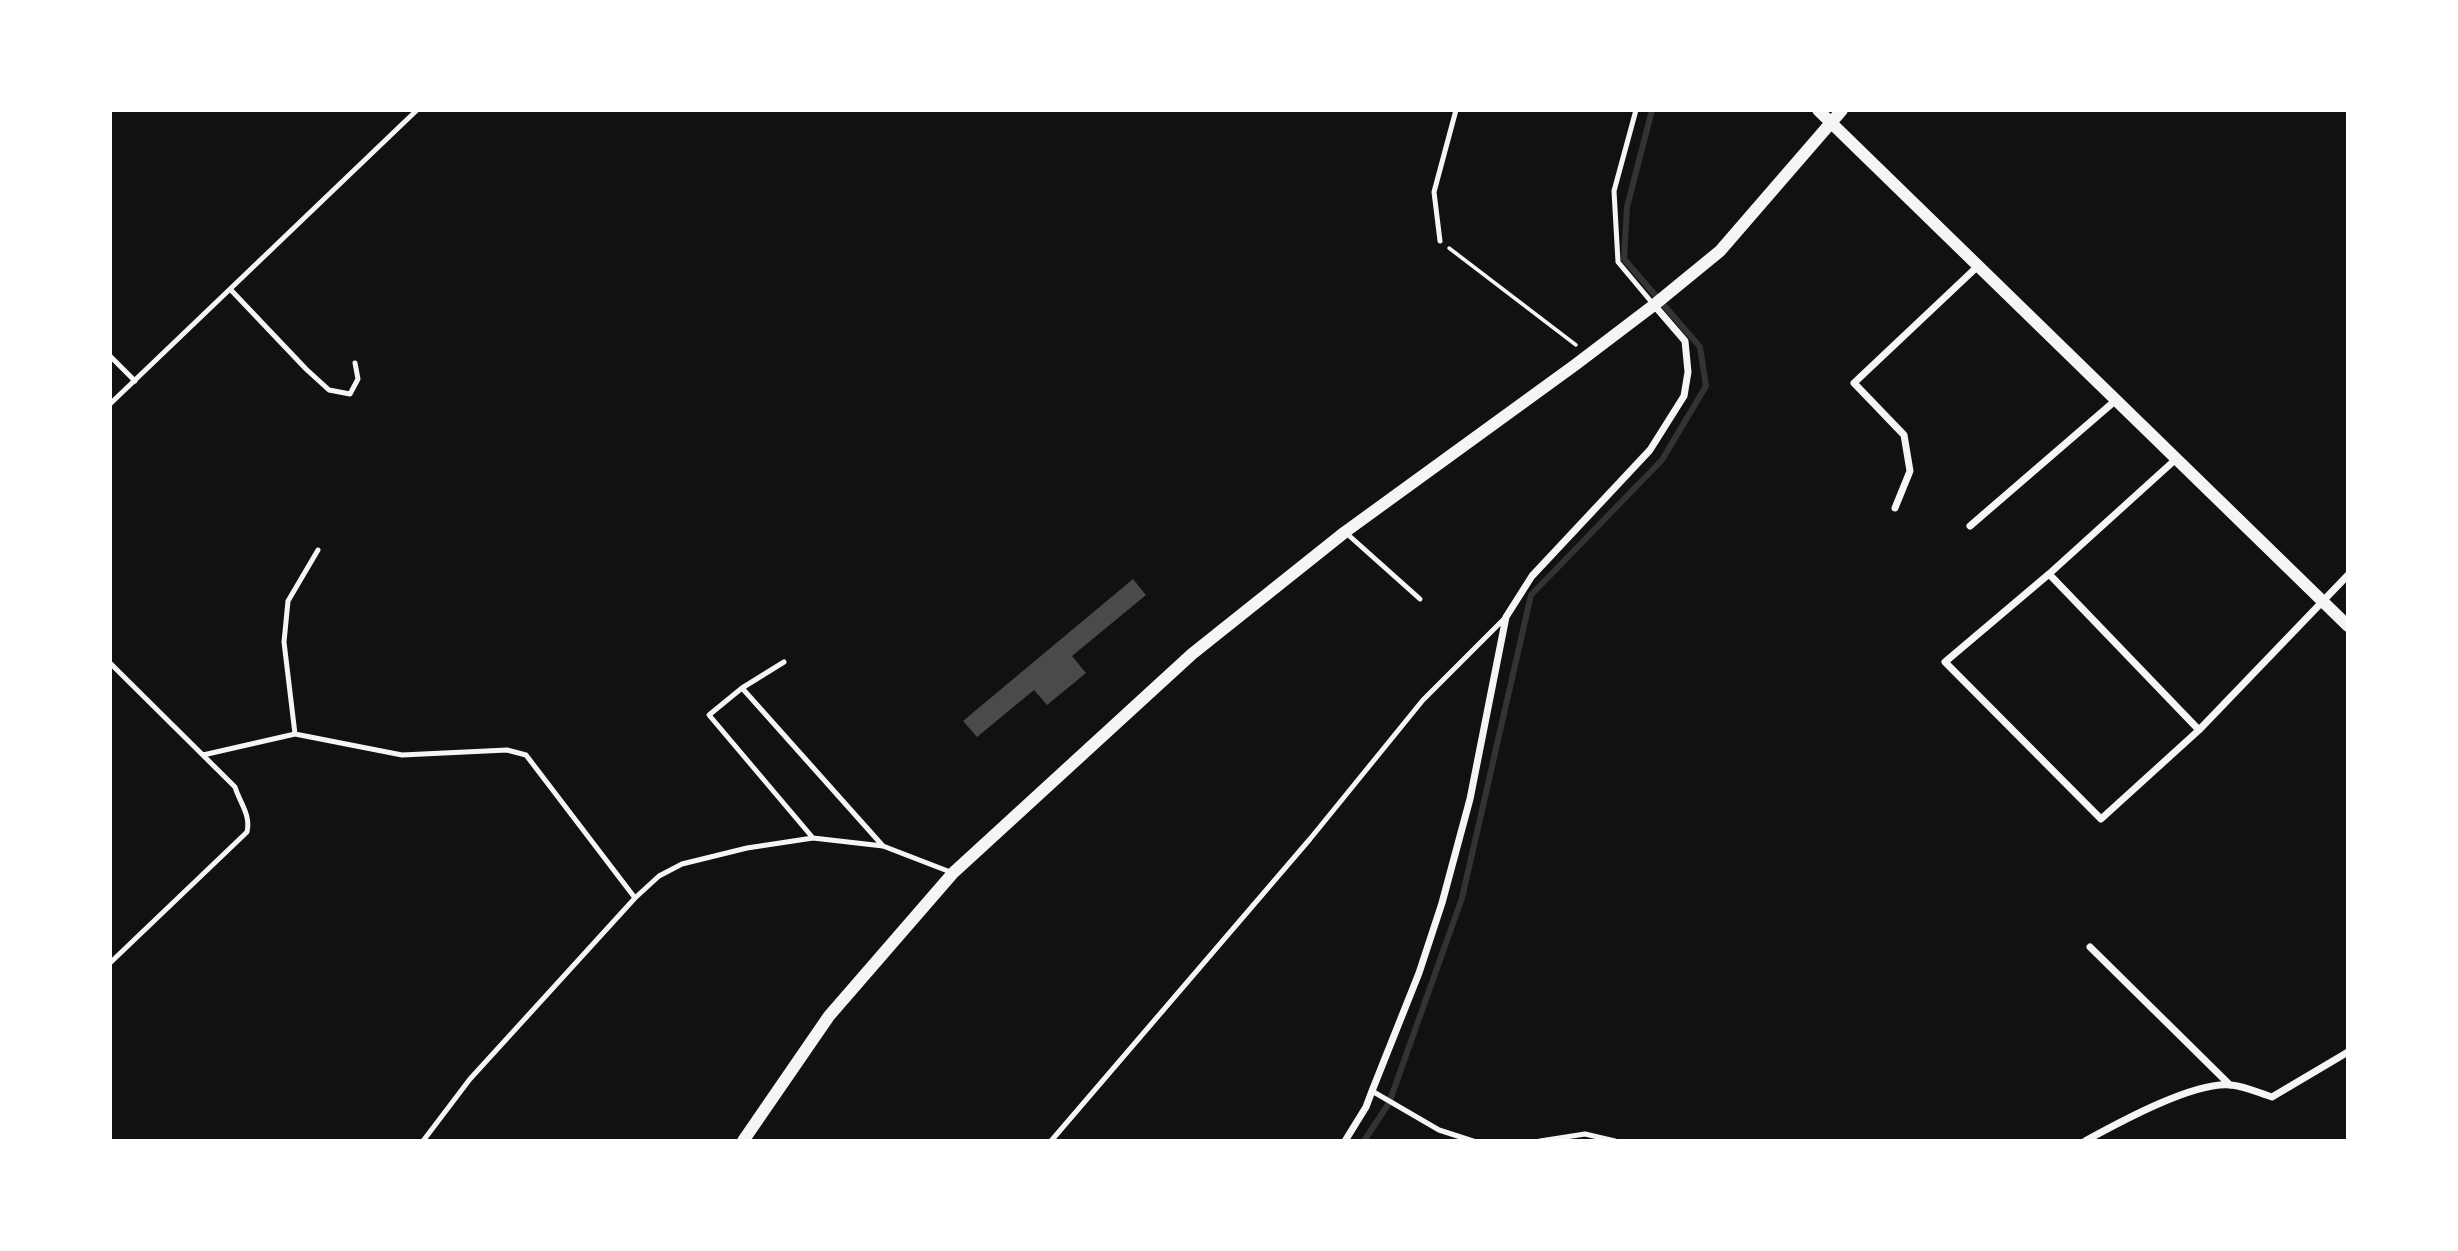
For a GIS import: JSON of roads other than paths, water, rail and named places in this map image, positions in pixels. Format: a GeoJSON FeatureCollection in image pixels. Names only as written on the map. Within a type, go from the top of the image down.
{"type":"FeatureCollection","features":[{"type":"Feature","properties":{"kind":"street"},"geometry":{"type":"LineString","coordinates":[[1818,110],[2348,626]]}},
{"type":"Feature","properties":{"kind":"street"},"geometry":{"type":"LineString","coordinates":[[743,1141],[828,1016],[953,873],[1192,653],[1345,532],[1655,305],[1720,251],[1842,110]]}},
{"type":"Feature","properties":{"kind":"street"},"geometry":{"type":"LineString","coordinates":[[1895,508],[1910,471],[1904,435],[1854,383],[1978,266]]}},
{"type":"Feature","properties":{"kind":"street"},"geometry":{"type":"LineString","coordinates":[[1345,1141],[1366,1107],[1419,973],[1442,903],[1470,799],[1506,617],[1532,576],[1650,450],[1684,396],[1688,372],[1685,341],[1655,305]]}},
{"type":"Feature","properties":{"kind":"street"},"geometry":{"type":"LineString","coordinates":[[1970,526],[2116,400]]}},
{"type":"Feature","properties":{"kind":"street"},"geometry":{"type":"LineString","coordinates":[[2176,459],[2049,574],[1945,662],[2101,819],[2199,730],[2348,575]]}},
{"type":"Feature","properties":{"kind":"street"},"geometry":{"type":"LineString","coordinates":[[2049,574],[2199,730]]}},
{"type":"Feature","properties":{"kind":"street"},"geometry":{"type":"LineString","coordinates":[[2090,947],[2230,1085]]}},
{"type":"Feature","properties":{"kind":"street"},"geometry":{"type":"LineString","coordinates":[[2085,1141],[2113,1125],[2196,1089],[2230,1085],[2272,1097],[2348,1052]]}},
{"type":"Feature","properties":{"kind":"lane"},"geometry":{"type":"LineString","coordinates":[[110,404],[417,110]]}},
{"type":"Feature","properties":{"kind":"lane"},"geometry":{"type":"LineString","coordinates":[[1440,241],[1434,192],[1456,110]]}},
{"type":"Feature","properties":{"kind":"lane"},"geometry":{"type":"LineString","coordinates":[[1636,110],[1614,191],[1618,262],[1655,305]]}},
{"type":"Feature","properties":{"kind":"lane"},"geometry":{"type":"LineString","coordinates":[[230,289],[329,390],[350,394],[358,379],[355,363]]}},
{"type":"Feature","properties":{"kind":"lane"},"geometry":{"type":"LineString","coordinates":[[110,356],[135,381]]}},
{"type":"Feature","properties":{"kind":"lane"},"geometry":{"type":"LineString","coordinates":[[1345,532],[1420,599]]}},
{"type":"Feature","properties":{"kind":"lane"},"geometry":{"type":"LineString","coordinates":[[295,734],[284,642],[288,601],[318,550]]}},
{"type":"Feature","properties":{"kind":"lane"},"geometry":{"type":"LineString","coordinates":[[1051,1141],[1310,839],[1423,700],[1506,617]]}},
{"type":"Feature","properties":{"kind":"lane"},"geometry":{"type":"LineString","coordinates":[[784,662],[742,688],[709,715],[813,838]]}},
{"type":"Feature","properties":{"kind":"lane"},"geometry":{"type":"LineString","coordinates":[[110,663],[235,787],[250,823],[247,832],[110,963]]}},
{"type":"Feature","properties":{"kind":"lane"},"geometry":{"type":"LineString","coordinates":[[742,688],[883,846]]}},
{"type":"Feature","properties":{"kind":"lane"},"geometry":{"type":"LineString","coordinates":[[203,755],[295,734],[402,755],[507,750],[526,755],[635,898]]}},
{"type":"Feature","properties":{"kind":"lane"},"geometry":{"type":"LineString","coordinates":[[423,1141],[470,1079],[635,898],[659,876],[682,864],[747,848],[813,838],[883,846],[953,873]]}},
{"type":"Feature","properties":{"kind":"lane"},"geometry":{"type":"LineString","coordinates":[[1372,1091],[1438,1130],[1473,1141]]}},
{"type":"Feature","properties":{"kind":"lane"},"geometry":{"type":"LineString","coordinates":[[1540,1141],[1585,1133],[1615,1141]]}},
{"type":"Feature","properties":{"kind":"waterway"},"geometry":{"type":"LineString","coordinates":[[1364,1141],[1389,1103],[1462,898],[1531,595],[1662,460],[1706,386],[1700,347],[1624,259],[1627,207],[1652,110]]}}]}
